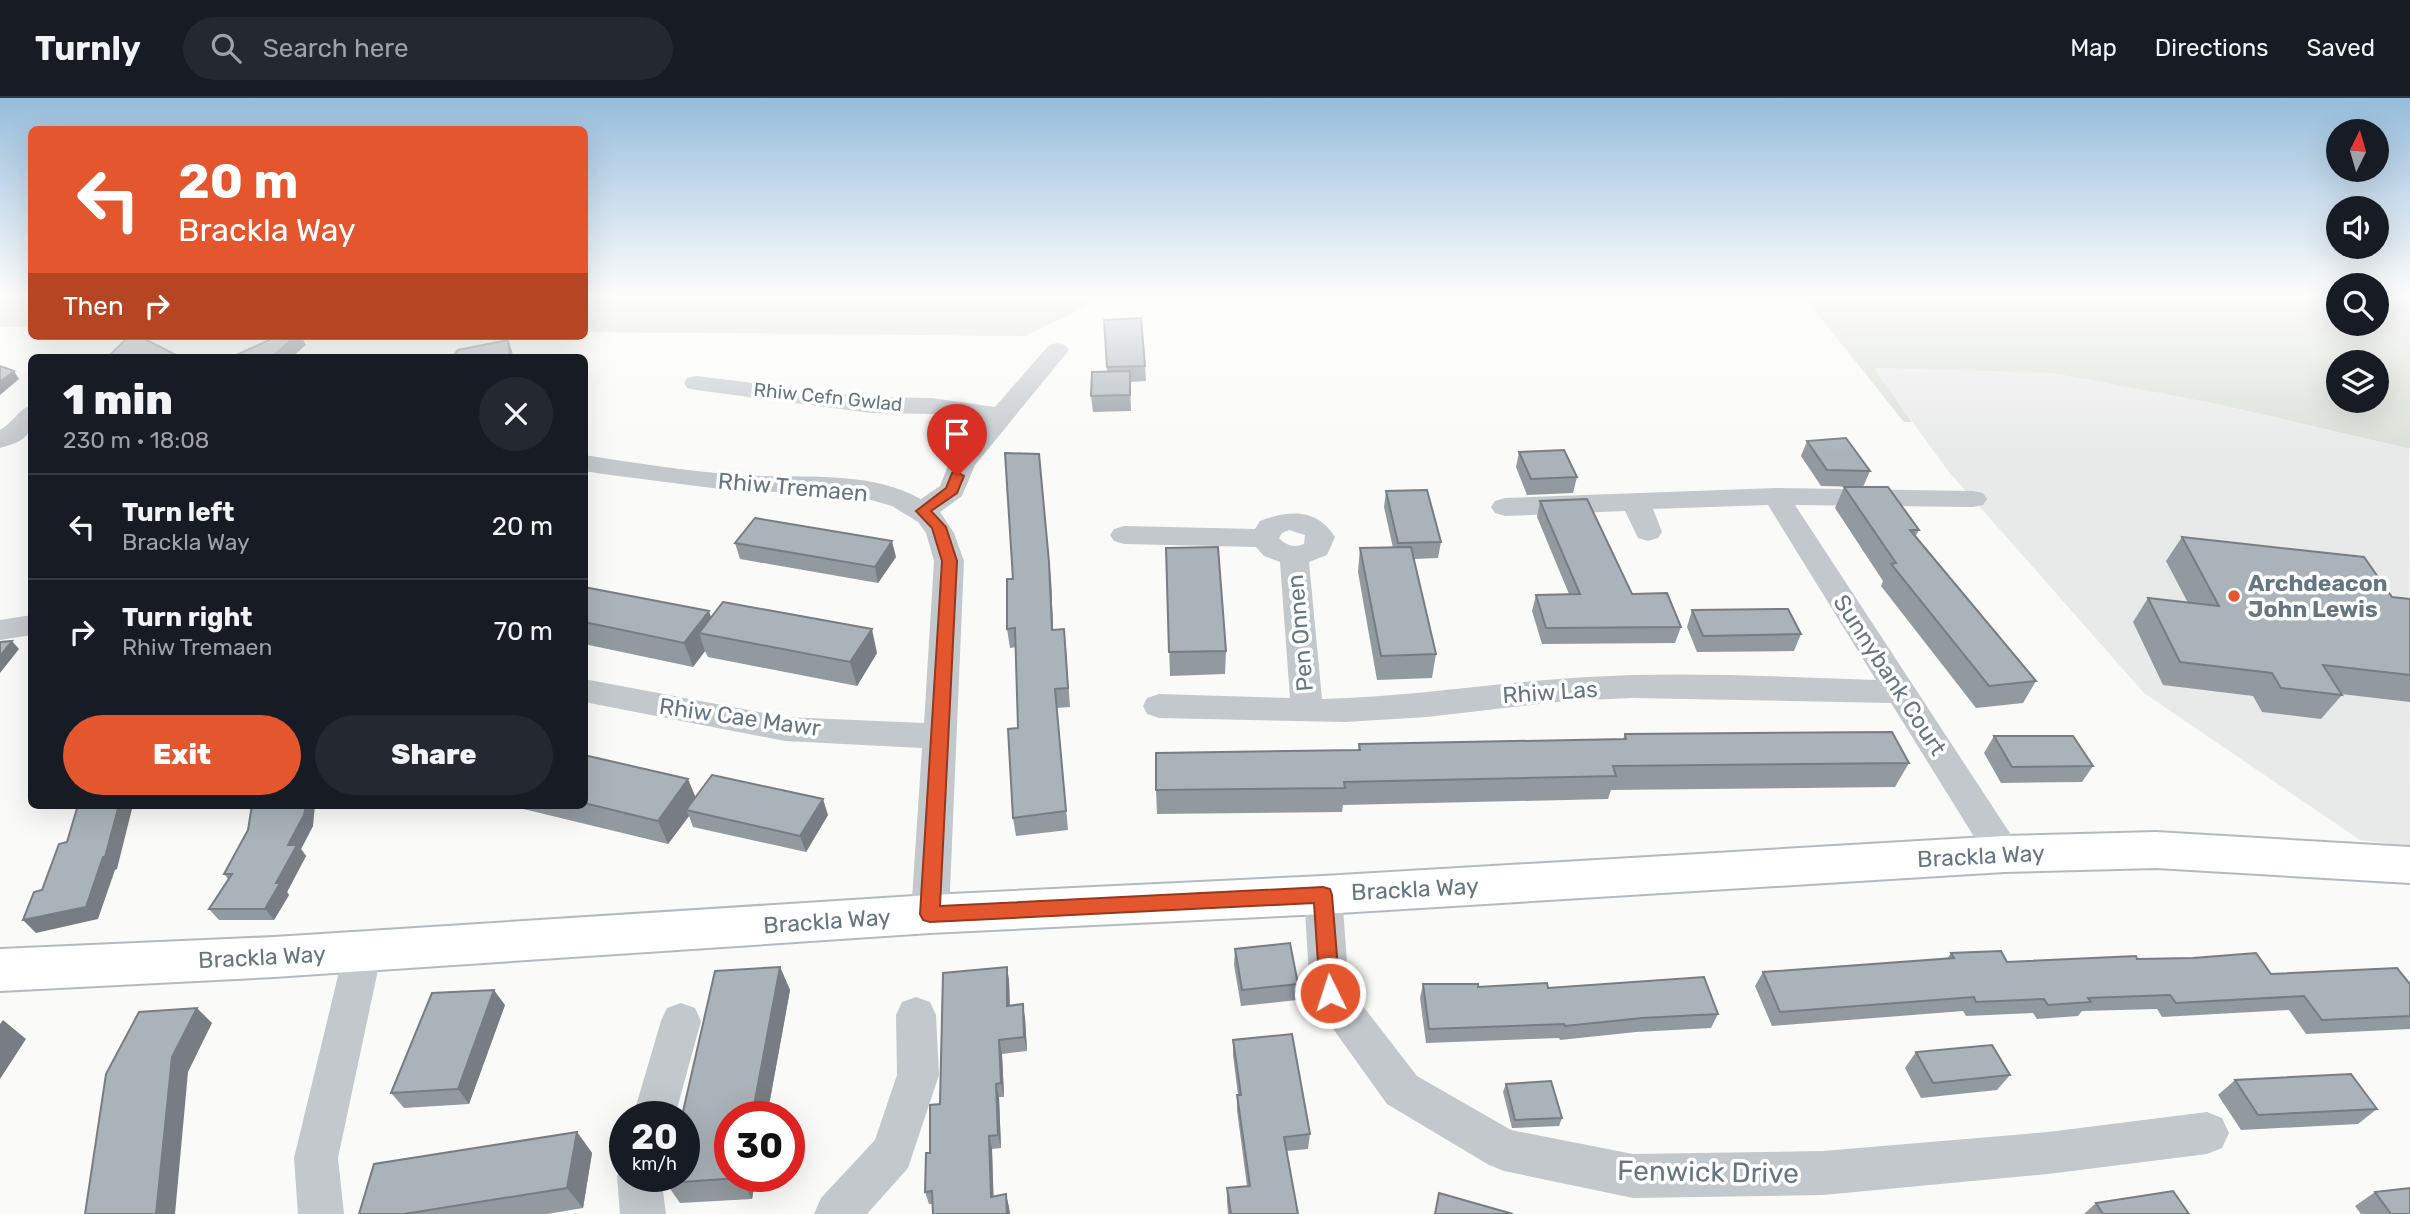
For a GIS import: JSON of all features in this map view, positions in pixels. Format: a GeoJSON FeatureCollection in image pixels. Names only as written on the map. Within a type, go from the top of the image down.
{"type":"FeatureCollection","features":[{"type":"Feature","properties":{"kind":"street"},"geometry":{"type":"LineString","coordinates":[[923,511],[952,490],[962,463],[1057,350]]}},
{"type":"Feature","properties":{"kind":"street","name":"Rhiw Cefn Gwlad"},"geometry":{"type":"LineString","coordinates":[[696,383],[872,405],[932,406],[1001,416]]}},
{"type":"Feature","properties":{"kind":"street"},"geometry":{"type":"LineString","coordinates":[[1027,386],[1056,393]]}},
{"type":"Feature","properties":{"kind":"street"},"geometry":{"type":"LineString","coordinates":[[0,440],[17,431],[28,418]]}},
{"type":"Feature","properties":{"kind":"street","name":"Rhiw Tremaen"},"geometry":{"type":"LineString","coordinates":[[588,464],[740,483],[848,487],[891,496],[923,511],[939,527],[949,561],[930,914]]}},
{"type":"Feature","properties":{"kind":"street"},"geometry":{"type":"LineString","coordinates":[[1505,508],[1776,496],[1973,499]]}},
{"type":"Feature","properties":{"kind":"street","name":"Sunnybank Court"},"geometry":{"type":"LineString","coordinates":[[1776,496],[2004,854]]}},
{"type":"Feature","properties":{"kind":"street"},"geometry":{"type":"LineString","coordinates":[[1636,502],[1648,532]]}},
{"type":"Feature","properties":{"kind":"street","name":"Pen Onnen"},"geometry":{"type":"LineString","coordinates":[[1124,535],[1265,538],[1273,550],[1294,555],[1307,711]]}},
{"type":"Feature","properties":{"kind":"street"},"geometry":{"type":"LineString","coordinates":[[0,630],[28,626]]}},
{"type":"Feature","properties":{"kind":"street","name":"Rhiw Las"},"geometry":{"type":"LineString","coordinates":[[1159,706],[1201,695],[1307,711],[1374,709],[1592,688],[1713,686],[1901,692]]}},
{"type":"Feature","properties":{"kind":"street","name":"Rhiw Cae Mawr"},"geometry":{"type":"LineString","coordinates":[[588,691],[785,729],[940,736]]}},
{"type":"Feature","properties":{"kind":"street","name":"Brackla Way"},"geometry":{"type":"LineString","coordinates":[[0,970],[363,951],[930,914],[1323,895],[2004,854],[2157,850],[2410,865]]}},
{"type":"Feature","properties":{"kind":"street","name":"Fenwick Drive"},"geometry":{"type":"LineString","coordinates":[[1323,895],[1330,993],[1402,1090],[1504,1150],[1633,1177],[1823,1173],[2048,1153],[2207,1133]]}},
{"type":"Feature","properties":{"kind":"street"},"geometry":{"type":"LineString","coordinates":[[321,1214],[316,1158],[363,951]]}},
{"type":"Feature","properties":{"kind":"street"},"geometry":{"type":"LineString","coordinates":[[837,1214],[893,1153],[918,1075],[916,1015]]}},
{"type":"Feature","properties":{"kind":"street"},"geometry":{"type":"LineString","coordinates":[[658,1101],[681,1021]]}},
{"type":"Feature","properties":{"kind":"street"},"geometry":{"type":"LineString","coordinates":[[641,1192],[643,1214]]}},
{"type":"Feature","properties":{"kind":"shaded area"},"geometry":{"type":"Polygon","coordinates":[[[1845,348],[2410,348],[2410,449],[2217,404],[2053,373],[1874,368],[1912,422],[1904,422],[1845,348]]]}},
{"type":"Feature","properties":{"kind":"shaded area","name":"Archdeacon John Lewis"},"geometry":{"type":"Polygon","coordinates":[[[1873,368],[2053,373],[2217,404],[2409,449],[2410,846],[2360,840],[2144,693],[1949,472],[1873,368]]]}},
{"type":"Feature","properties":{"kind":"building"},"geometry":{"type":"Polygon","coordinates":[[[117,348],[162,348],[174,354],[111,354],[117,348]]]}},
{"type":"Feature","properties":{"kind":"building"},"geometry":{"type":"Polygon","coordinates":[[[252,348],[282,348],[275,354],[239,354],[252,348]]]}},
{"type":"Feature","properties":{"kind":"building"},"geometry":{"type":"Polygon","coordinates":[[[509,348],[510,354],[455,354],[458,350],[509,348]]]}},
{"type":"Feature","properties":{"kind":"building"},"geometry":{"type":"Polygon","coordinates":[[[1106,348],[1144,348],[1145,366],[1107,367],[1106,348]]]}},
{"type":"Feature","properties":{"kind":"building"},"geometry":{"type":"Polygon","coordinates":[[[0,366],[14,371],[0,382],[0,366]]]}},
{"type":"Feature","properties":{"kind":"building"},"geometry":{"type":"Polygon","coordinates":[[[1130,371],[1130,395],[1091,396],[1092,372],[1130,371]]]}},
{"type":"Feature","properties":{"kind":"building"},"geometry":{"type":"Polygon","coordinates":[[[1846,438],[1870,471],[1827,470],[1807,441],[1846,438]]]}},
{"type":"Feature","properties":{"kind":"building"},"geometry":{"type":"Polygon","coordinates":[[[1564,450],[1577,477],[1531,479],[1519,452],[1564,450]]]}},
{"type":"Feature","properties":{"kind":"building"},"geometry":{"type":"Polygon","coordinates":[[[1005,453],[1039,454],[1052,630],[1064,629],[1068,688],[1055,689],[1066,811],[1013,818],[1008,729],[1018,728],[1015,628],[1007,629],[1007,579],[1013,579],[1005,453]]]}},
{"type":"Feature","properties":{"kind":"building"},"geometry":{"type":"Polygon","coordinates":[[[1844,487],[1888,487],[1919,530],[1910,530],[2036,681],[1989,686],[1891,564],[1896,563],[1844,487]]]}},
{"type":"Feature","properties":{"kind":"building"},"geometry":{"type":"Polygon","coordinates":[[[1427,490],[1441,542],[1398,543],[1386,491],[1427,490]]]}},
{"type":"Feature","properties":{"kind":"building"},"geometry":{"type":"Polygon","coordinates":[[[1587,499],[1632,594],[1667,593],[1681,627],[1546,628],[1536,595],[1580,594],[1540,501],[1587,499]]]}},
{"type":"Feature","properties":{"kind":"building"},"geometry":{"type":"Polygon","coordinates":[[[755,518],[892,541],[875,567],[735,543],[755,518]]]}},
{"type":"Feature","properties":{"kind":"building"},"geometry":{"type":"Polygon","coordinates":[[[2182,537],[2364,557],[2392,597],[2410,599],[2410,675],[2323,665],[2342,695],[2281,688],[2272,673],[2180,662],[2148,598],[2219,606],[2182,537]]]}},
{"type":"Feature","properties":{"kind":"building"},"geometry":{"type":"Polygon","coordinates":[[[1218,547],[1226,651],[1169,652],[1166,548],[1218,547]]]}},
{"type":"Feature","properties":{"kind":"building"},"geometry":{"type":"Polygon","coordinates":[[[1411,547],[1436,654],[1381,656],[1360,548],[1411,547]]]}},
{"type":"Feature","properties":{"kind":"building"},"geometry":{"type":"Polygon","coordinates":[[[588,588],[709,611],[684,643],[588,623],[588,588]]]}},
{"type":"Feature","properties":{"kind":"building"},"geometry":{"type":"Polygon","coordinates":[[[723,602],[872,629],[850,662],[699,633],[723,602]]]}},
{"type":"Feature","properties":{"kind":"building"},"geometry":{"type":"Polygon","coordinates":[[[1788,609],[1801,634],[1703,636],[1692,610],[1788,609]]]}},
{"type":"Feature","properties":{"kind":"building"},"geometry":{"type":"Polygon","coordinates":[[[12,641],[0,656],[0,642],[12,641]]]}},
{"type":"Feature","properties":{"kind":"building"},"geometry":{"type":"Polygon","coordinates":[[[1892,732],[1909,763],[1613,766],[1616,776],[1344,782],[1345,788],[1156,790],[1156,753],[1360,750],[1359,744],[1626,739],[1625,734],[1892,732]]]}},
{"type":"Feature","properties":{"kind":"building"},"geometry":{"type":"Polygon","coordinates":[[[1994,736],[2073,736],[2093,766],[2012,767],[1994,736]]]}},
{"type":"Feature","properties":{"kind":"building"},"geometry":{"type":"Polygon","coordinates":[[[588,756],[688,779],[658,821],[588,804],[588,756]]]}},
{"type":"Feature","properties":{"kind":"building"},"geometry":{"type":"Polygon","coordinates":[[[712,775],[823,799],[800,836],[686,810],[712,775]]]}},
{"type":"Feature","properties":{"kind":"building"},"geometry":{"type":"Polygon","coordinates":[[[77,809],[118,809],[105,857],[86,907],[23,920],[34,892],[42,890],[59,844],[67,842],[77,809]]]}},
{"type":"Feature","properties":{"kind":"building"},"geometry":{"type":"Polygon","coordinates":[[[251,809],[305,809],[288,845],[297,845],[265,909],[209,909],[232,874],[224,874],[248,830],[251,809]]]}},
{"type":"Feature","properties":{"kind":"building"},"geometry":{"type":"Polygon","coordinates":[[[1290,943],[1298,984],[1242,990],[1235,949],[1290,943]]]}},
{"type":"Feature","properties":{"kind":"building"},"geometry":{"type":"Polygon","coordinates":[[[2001,951],[2007,962],[2136,956],[2137,959],[2193,958],[2256,953],[2271,974],[2397,968],[2410,984],[2410,1016],[2322,1020],[2304,996],[2176,1003],[2170,995],[2088,998],[2091,1002],[2048,1005],[2044,999],[1976,1002],[1974,997],[1780,1012],[1763,972],[1954,958],[1951,953],[2001,951]]]}},
{"type":"Feature","properties":{"kind":"building"},"geometry":{"type":"Polygon","coordinates":[[[780,967],[755,1101],[714,1101],[714,1180],[700,1181],[700,1101],[685,1101],[715,971],[780,967]]]}},
{"type":"Feature","properties":{"kind":"building"},"geometry":{"type":"Polygon","coordinates":[[[1007,967],[1007,1006],[1023,1004],[1024,1037],[999,1040],[1001,1083],[996,1084],[998,1135],[989,1136],[991,1197],[1006,1194],[1007,1214],[933,1214],[932,1191],[925,1192],[926,1153],[930,1153],[930,1105],[940,1104],[943,973],[1007,967]]]}},
{"type":"Feature","properties":{"kind":"building"},"geometry":{"type":"Polygon","coordinates":[[[1704,977],[1718,1014],[1565,1026],[1429,1029],[1423,984],[1478,984],[1478,987],[1547,983],[1548,988],[1704,977]]]}},
{"type":"Feature","properties":{"kind":"building"},"geometry":{"type":"Polygon","coordinates":[[[494,990],[458,1089],[391,1093],[432,993],[494,990]]]}},
{"type":"Feature","properties":{"kind":"building"},"geometry":{"type":"Polygon","coordinates":[[[197,1008],[172,1057],[156,1214],[85,1214],[106,1074],[139,1012],[197,1008]]]}},
{"type":"Feature","properties":{"kind":"building"},"geometry":{"type":"Polygon","coordinates":[[[1292,1034],[1310,1134],[1284,1137],[1298,1214],[1231,1214],[1227,1188],[1250,1186],[1237,1095],[1241,1095],[1233,1040],[1292,1034]]]}},
{"type":"Feature","properties":{"kind":"building"},"geometry":{"type":"Polygon","coordinates":[[[1992,1045],[2010,1075],[1933,1083],[1916,1052],[1992,1045]]]}},
{"type":"Feature","properties":{"kind":"building"},"geometry":{"type":"Polygon","coordinates":[[[2351,1074],[2377,1109],[2258,1115],[2235,1080],[2351,1074]]]}},
{"type":"Feature","properties":{"kind":"building"},"geometry":{"type":"Polygon","coordinates":[[[1551,1081],[1562,1118],[1515,1120],[1506,1084],[1551,1081]]]}},
{"type":"Feature","properties":{"kind":"building"},"geometry":{"type":"Polygon","coordinates":[[[577,1132],[567,1188],[404,1214],[359,1214],[374,1164],[577,1132]]]}},
{"type":"Feature","properties":{"kind":"building"},"geometry":{"type":"Polygon","coordinates":[[[2410,1188],[2410,1214],[2391,1214],[2375,1192],[2410,1188]]]}},
{"type":"Feature","properties":{"kind":"building"},"geometry":{"type":"Polygon","coordinates":[[[2173,1191],[2189,1214],[2103,1214],[2096,1203],[2173,1191]]]}},
{"type":"Feature","properties":{"kind":"building"},"geometry":{"type":"Polygon","coordinates":[[[1439,1193],[1513,1214],[1435,1214],[1439,1193]]]}},
{"type":"Feature","properties":{"kind":"place","name":"Archdeacon John Lewis"},"geometry":{"type":"Point","coordinates":[2234,596]}},
{"type":"Feature","properties":{"kind":"route"},"geometry":{"type":"LineString","coordinates":[[957,476],[952,490],[923,511],[939,527],[949,561],[930,914],[1323,895],[1330,993]]}}]}
